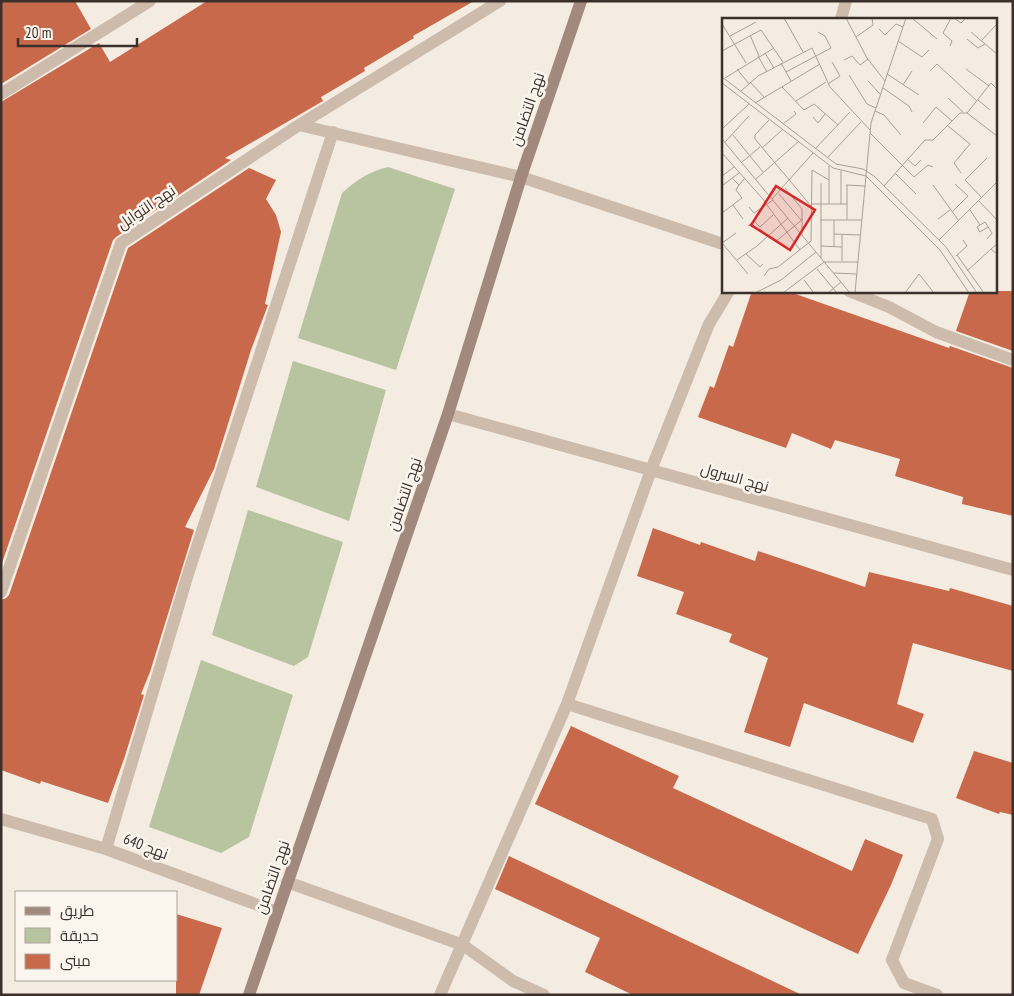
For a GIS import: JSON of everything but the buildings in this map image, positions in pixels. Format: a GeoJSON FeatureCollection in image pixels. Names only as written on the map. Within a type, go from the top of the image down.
{"type":"FeatureCollection","features":[{"type":"Feature","properties":{"kind":"street"},"geometry":{"type":"LineString","coordinates":[[1,94],[150,1]]}},
{"type":"Feature","properties":{"kind":"street","name":"نهج التوابل"},"geometry":{"type":"LineString","coordinates":[[1,592],[121,243],[299,124],[500,1]]}},
{"type":"Feature","properties":{"kind":"street","name":"نهج التضامن"},"geometry":{"type":"LineString","coordinates":[[249,995],[448,414],[521,177],[581,1]]}},
{"type":"Feature","properties":{"kind":"street"},"geometry":{"type":"LineString","coordinates":[[841,18],[846,1]]}},
{"type":"Feature","properties":{"kind":"street"},"geometry":{"type":"LineString","coordinates":[[299,124],[521,177],[722,244]]}},
{"type":"Feature","properties":{"kind":"street"},"geometry":{"type":"LineString","coordinates":[[106,849],[188,574],[332,132]]}},
{"type":"Feature","properties":{"kind":"street"},"geometry":{"type":"LineString","coordinates":[[440,995],[567,704],[651,470],[709,324],[727,292]]}},
{"type":"Feature","properties":{"kind":"street"},"geometry":{"type":"LineString","coordinates":[[852,292],[889,306],[936,332],[1013,360]]}},
{"type":"Feature","properties":{"kind":"street","name":"نهج السرول"},"geometry":{"type":"LineString","coordinates":[[448,414],[1013,570]]}},
{"type":"Feature","properties":{"kind":"street"},"geometry":{"type":"LineString","coordinates":[[567,704],[932,818],[938,839],[892,960],[904,982],[937,995]]}},
{"type":"Feature","properties":{"kind":"street","name":"نهج 640"},"geometry":{"type":"LineString","coordinates":[[1,819],[106,849],[276,912]]}},
{"type":"Feature","properties":{"kind":"street"},"geometry":{"type":"LineString","coordinates":[[287,882],[462,945],[513,981],[544,995]]}},
{"type":"Feature","properties":{"kind":"green space"},"geometry":{"type":"Polygon","coordinates":[[[388,167],[455,189],[396,370],[298,338],[342,193],[364,177],[388,167]]]}},
{"type":"Feature","properties":{"kind":"green space"},"geometry":{"type":"Polygon","coordinates":[[[293,361],[386,390],[349,521],[256,487],[293,361]]]}},
{"type":"Feature","properties":{"kind":"green space"},"geometry":{"type":"Polygon","coordinates":[[[248,510],[343,542],[308,657],[294,666],[212,635],[248,510]]]}},
{"type":"Feature","properties":{"kind":"green space"},"geometry":{"type":"Polygon","coordinates":[[[201,660],[293,695],[249,837],[221,853],[149,827],[201,660]]]}}]}
